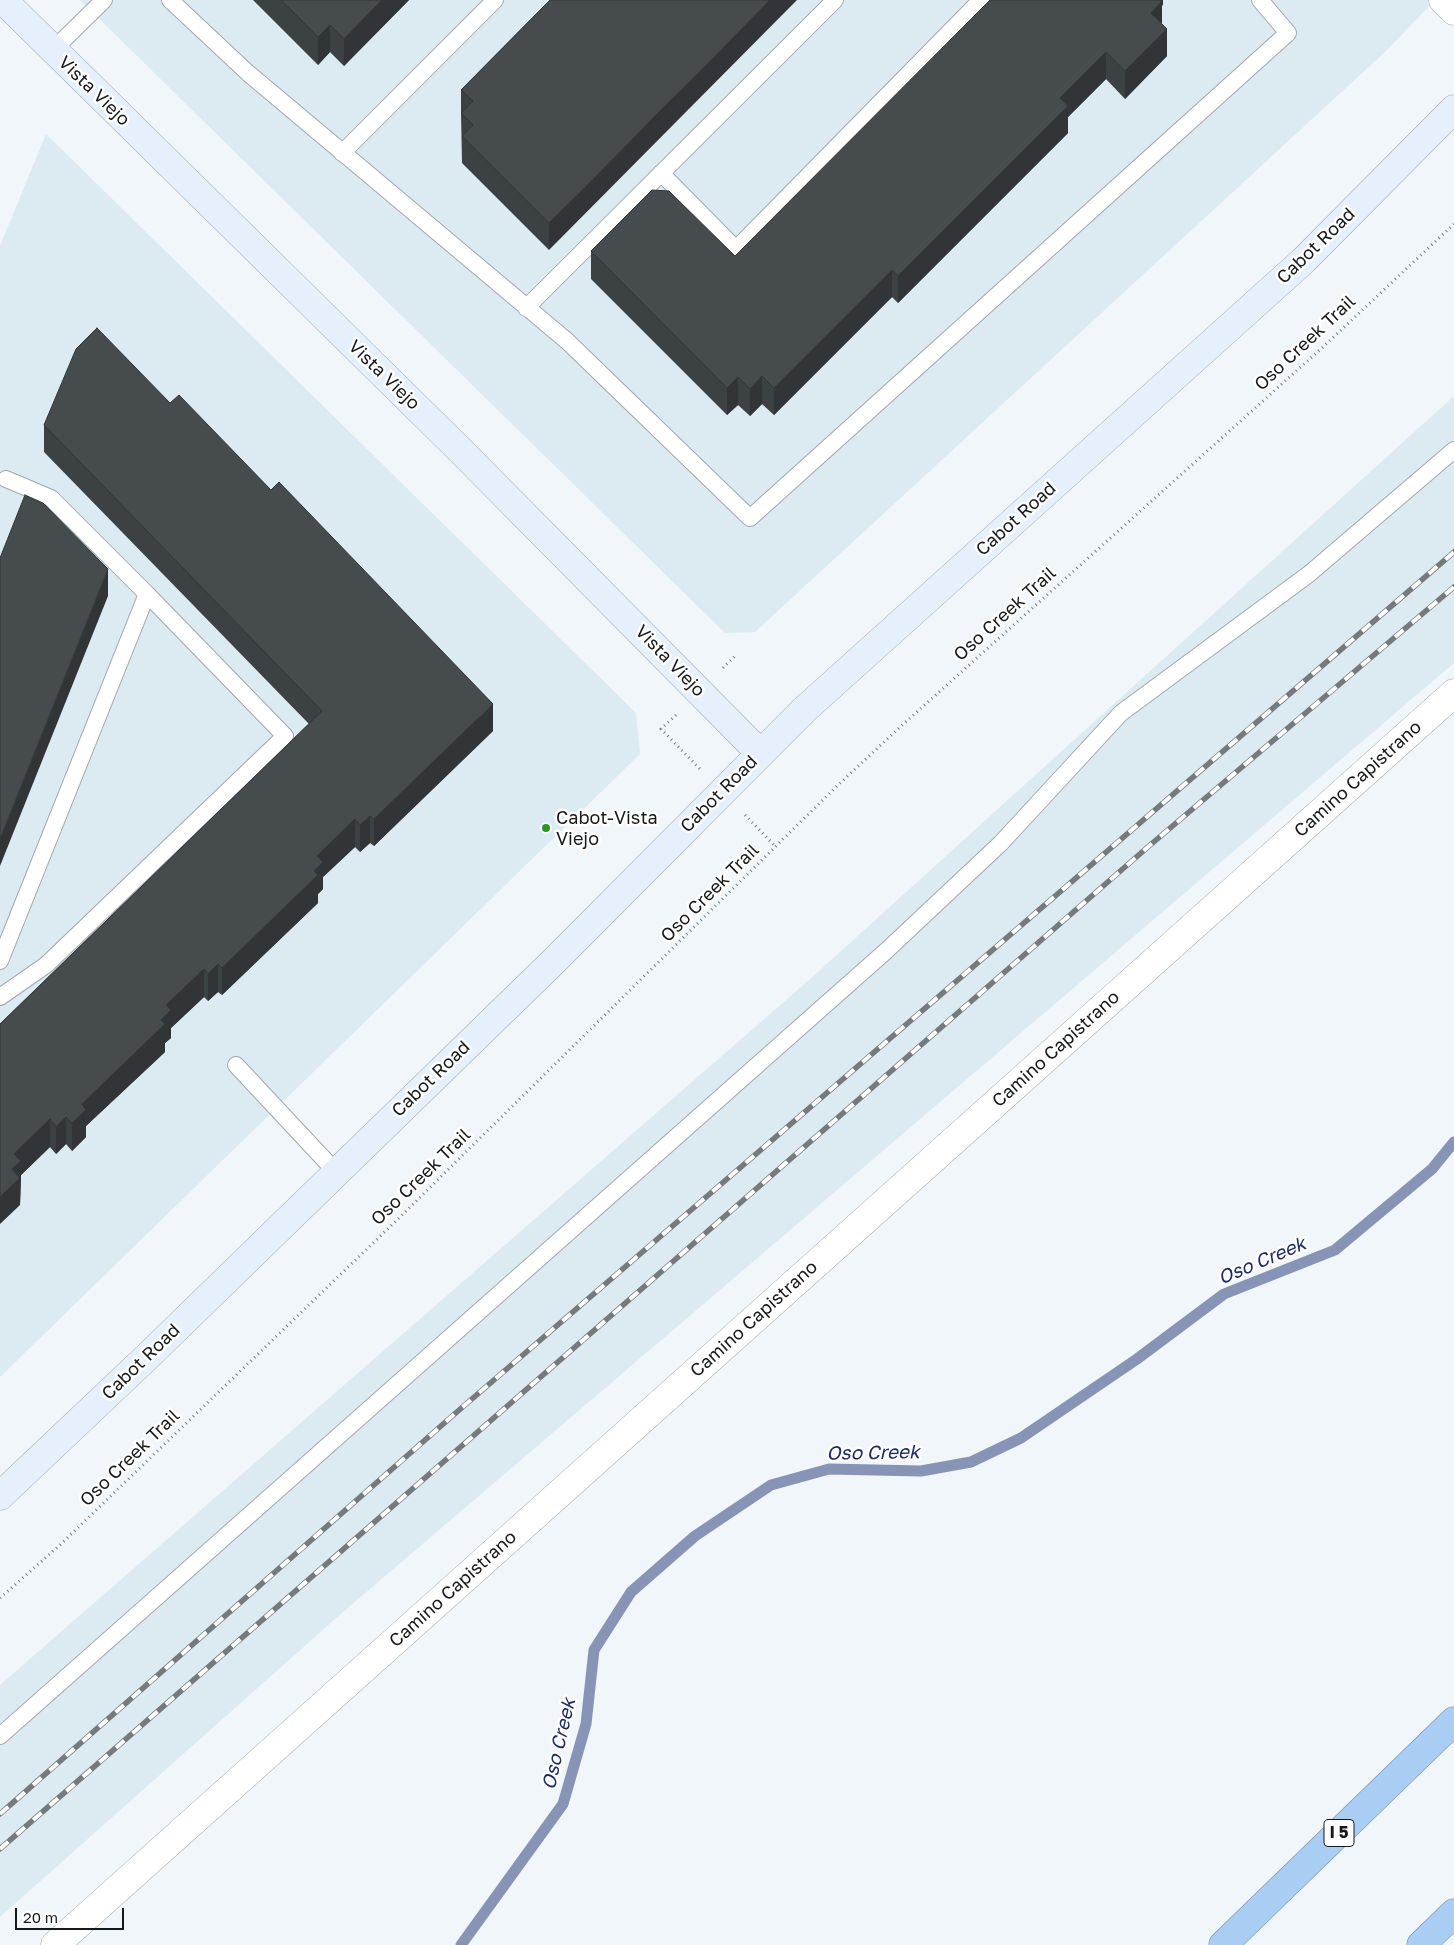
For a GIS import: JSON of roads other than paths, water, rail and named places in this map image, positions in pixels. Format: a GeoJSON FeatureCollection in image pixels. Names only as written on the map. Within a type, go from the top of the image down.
{"type":"FeatureCollection","features":[{"type":"Feature","properties":{"kind":"highway","name":"I 5"},"geometry":{"type":"LineString","coordinates":[[1223,1945],[1454,1721]]}},
{"type":"Feature","properties":{"kind":"highway"},"geometry":{"type":"LineString","coordinates":[[1421,1945],[1454,1913]]}},
{"type":"Feature","properties":{"kind":"main road","name":"Vista Viejo"},"geometry":{"type":"LineString","coordinates":[[4,0],[52,50],[459,449],[760,754]]}},
{"type":"Feature","properties":{"kind":"main road","name":"Cabot Road"},"geometry":{"type":"LineString","coordinates":[[0,1496],[142,1362],[554,960],[811,704],[1303,261],[1454,109]]}},
{"type":"Feature","properties":{"kind":"street"},"geometry":{"type":"LineString","coordinates":[[1443,0],[1454,11]]}},
{"type":"Feature","properties":{"kind":"street","name":"Camino Capistrano"},"geometry":{"type":"LineString","coordinates":[[55,1945],[1454,693]]}},
{"type":"Feature","properties":{"kind":"lane"},"geometry":{"type":"LineString","coordinates":[[52,50],[104,0]]}},
{"type":"Feature","properties":{"kind":"lane"},"geometry":{"type":"LineString","coordinates":[[170,0],[248,74],[567,341],[750,518],[1288,33],[1260,0]]}},
{"type":"Feature","properties":{"kind":"lane"},"geometry":{"type":"LineString","coordinates":[[342,153],[495,0]]}},
{"type":"Feature","properties":{"kind":"lane"},"geometry":{"type":"LineString","coordinates":[[526,308],[835,0]]}},
{"type":"Feature","properties":{"kind":"lane"},"geometry":{"type":"LineString","coordinates":[[661,173],[736,249],[981,0]]}},
{"type":"Feature","properties":{"kind":"lane"},"geometry":{"type":"LineString","coordinates":[[0,1736],[886,950],[1001,843],[1121,713],[1309,574],[1454,450]]}},
{"type":"Feature","properties":{"kind":"lane"},"geometry":{"type":"LineString","coordinates":[[0,997],[46,965],[285,736],[51,498],[6,479]]}},
{"type":"Feature","properties":{"kind":"lane"},"geometry":{"type":"LineString","coordinates":[[0,961],[147,594]]}},
{"type":"Feature","properties":{"kind":"lane"},"geometry":{"type":"LineString","coordinates":[[236,1065],[336,1172]]}},
{"type":"Feature","properties":{"kind":"waterway","name":"Oso Creek"},"geometry":{"type":"LineString","coordinates":[[461,1945],[563,1804],[586,1724],[594,1650],[631,1592],[695,1536],[771,1485],[829,1469],[921,1471],[971,1462],[1021,1438],[1137,1359],[1224,1294],[1335,1250],[1432,1169],[1454,1142]]}},
{"type":"Feature","properties":{"kind":"railway"},"geometry":{"type":"LineString","coordinates":[[0,1814],[458,1411],[1454,552]]}},
{"type":"Feature","properties":{"kind":"railway"},"geometry":{"type":"LineString","coordinates":[[0,1849],[1149,846],[1454,587]]}},
{"type":"Feature","properties":{"kind":"place","name":"Cabot-Vista Viejo"},"geometry":{"type":"Point","coordinates":[546,828]}}]}
